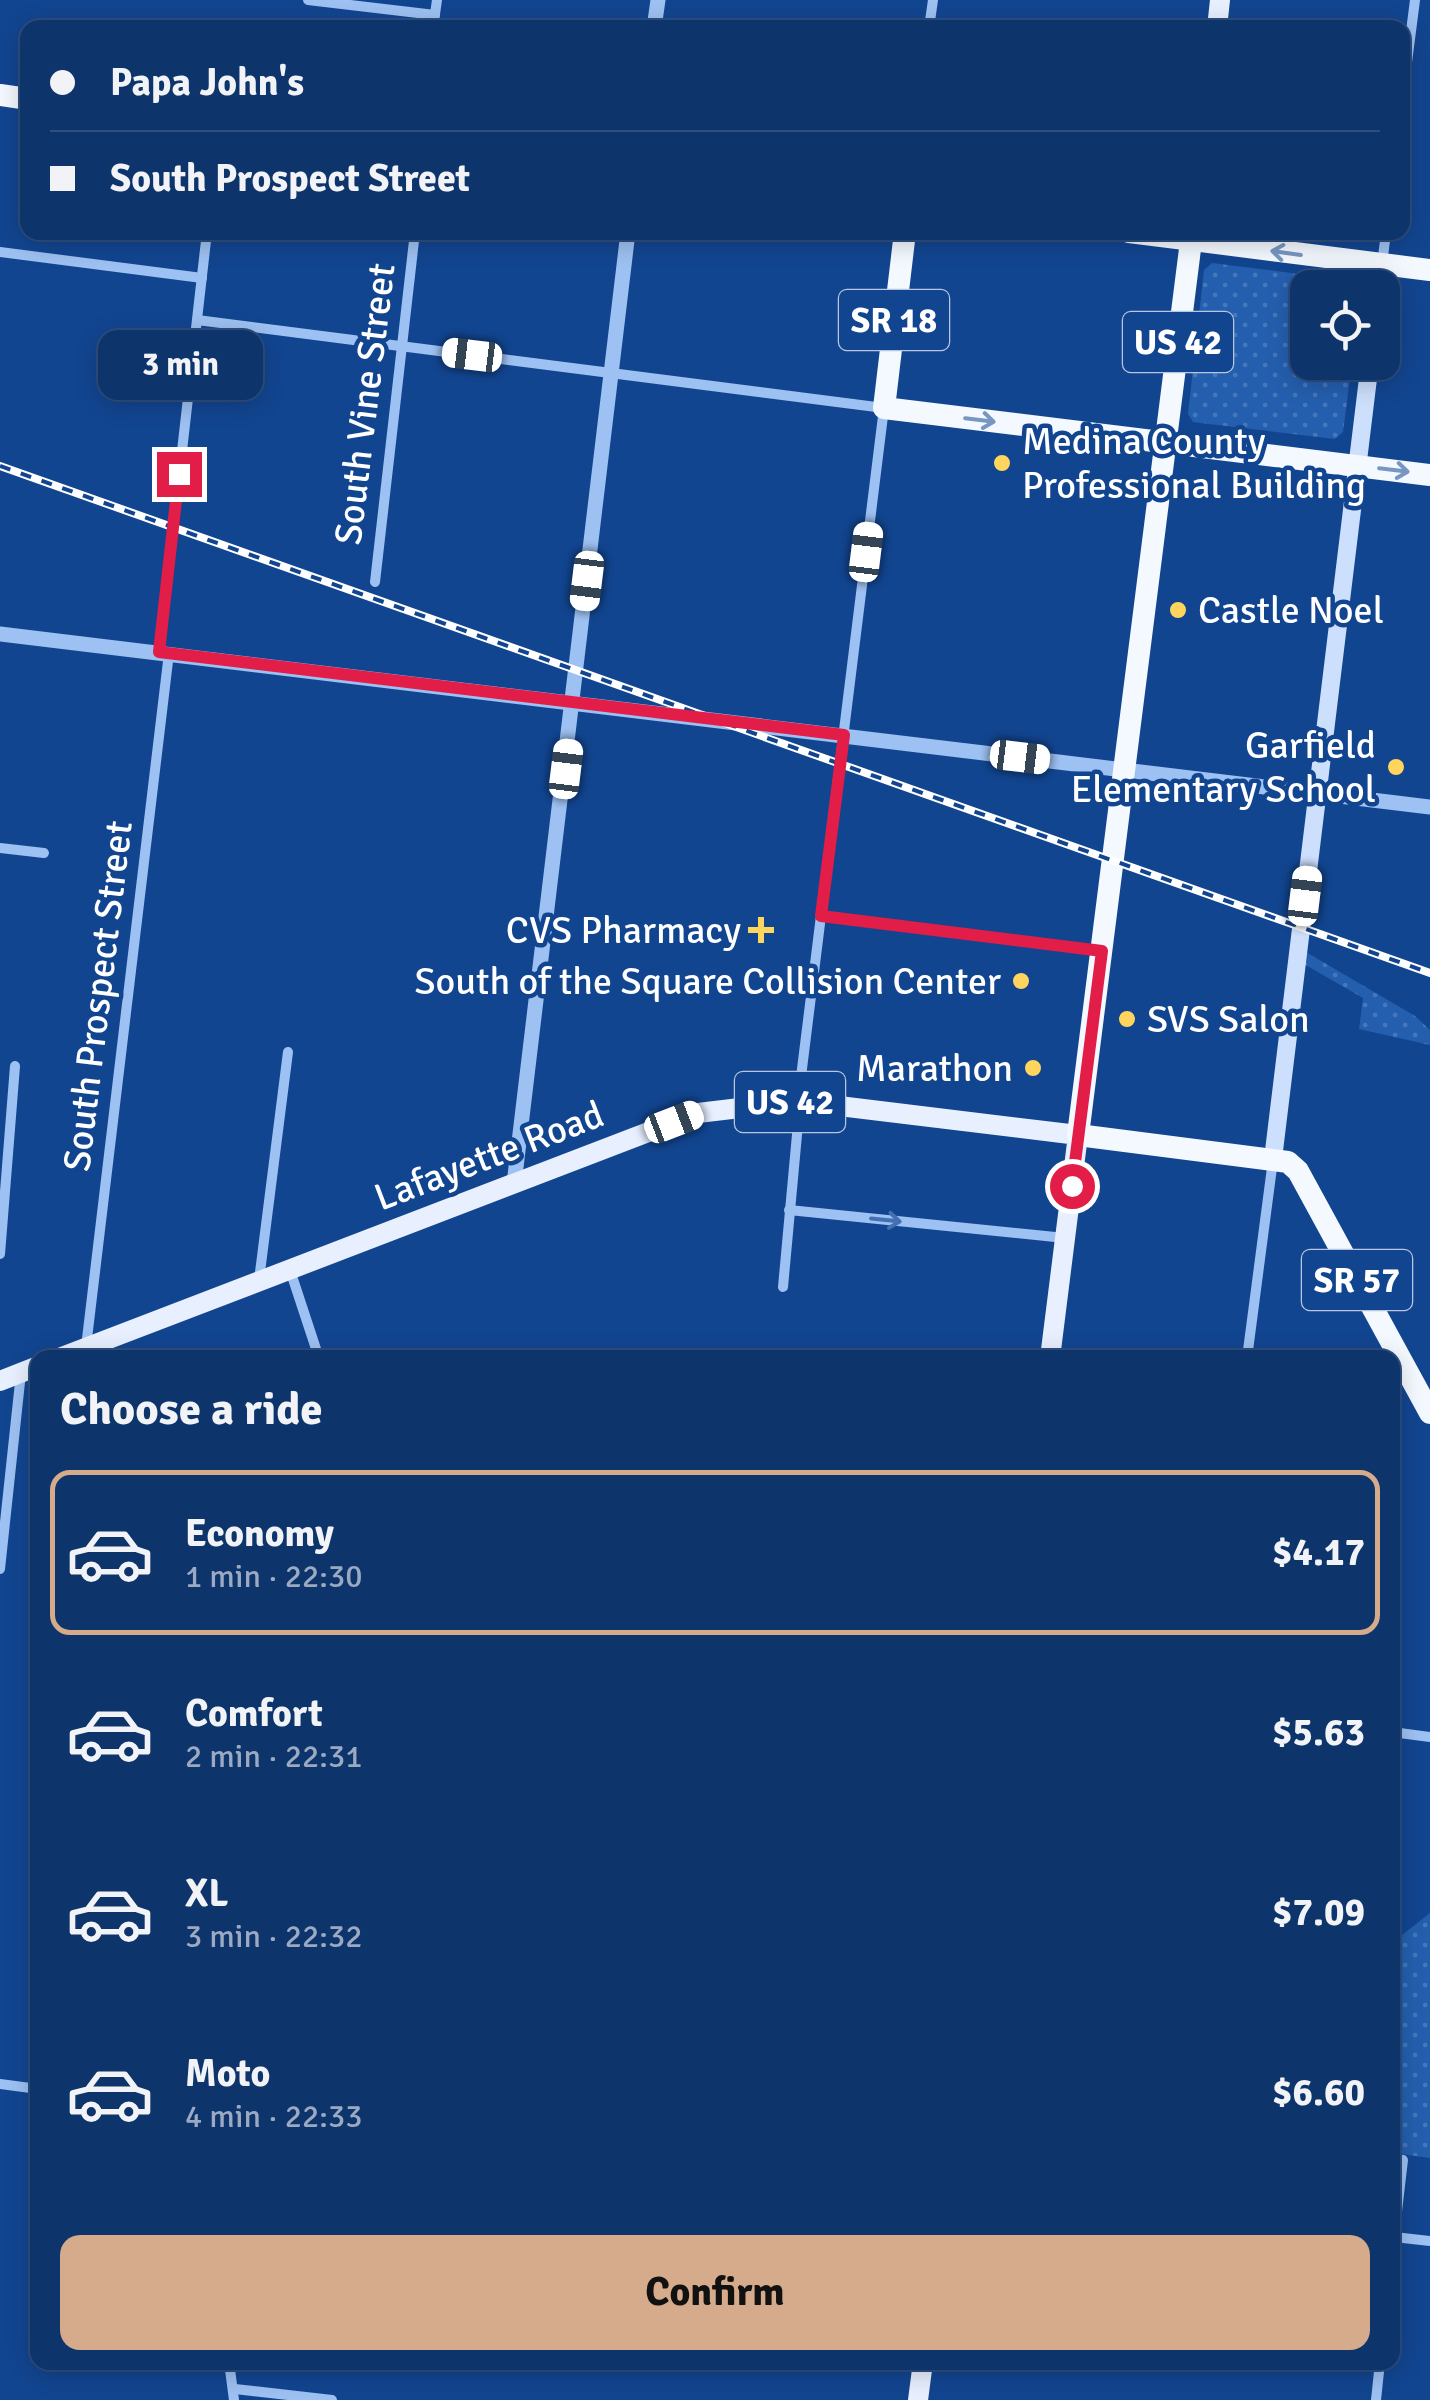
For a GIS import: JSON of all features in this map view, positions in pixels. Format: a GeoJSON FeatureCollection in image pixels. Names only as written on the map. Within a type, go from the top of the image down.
{"type":"FeatureCollection","features":[{"type":"Feature","properties":{"kind":"highway","name":"SR 18"},"geometry":{"type":"LineString","coordinates":[[884,408],[904,240]]}},
{"type":"Feature","properties":{"kind":"highway","name":"US 42"},"geometry":{"type":"LineString","coordinates":[[1078,1135],[1191,240]]}},
{"type":"Feature","properties":{"kind":"highway"},"geometry":{"type":"LineString","coordinates":[[1206,240],[1352,270]]}},
{"type":"Feature","properties":{"kind":"highway"},"geometry":{"type":"LineString","coordinates":[[1400,274],[1430,270]]}},
{"type":"Feature","properties":{"kind":"highway"},"geometry":{"type":"LineString","coordinates":[[884,408],[1430,474]]}},
{"type":"Feature","properties":{"kind":"highway"},"geometry":{"type":"LineString","coordinates":[[1078,1135],[1274,1159]]}},
{"type":"Feature","properties":{"kind":"highway","name":"SR 57"},"geometry":{"type":"LineString","coordinates":[[1274,1159],[1298,1171],[1396,1350]]}},
{"type":"Feature","properties":{"kind":"highway","name":"SR 57"},"geometry":{"type":"LineString","coordinates":[[1400,1358],[1430,1413]]}},
{"type":"Feature","properties":{"kind":"main road"},"geometry":{"type":"LineString","coordinates":[[1274,1159],[1368,380]]}},
{"type":"Feature","properties":{"kind":"main road","name":"Lafayette Road"},"geometry":{"type":"LineString","coordinates":[[79,1350],[698,1113],[799,1102],[1078,1135]]}},
{"type":"Feature","properties":{"kind":"main road"},"geometry":{"type":"LineString","coordinates":[[1051,1350],[1078,1135]]}},
{"type":"Feature","properties":{"kind":"main road"},"geometry":{"type":"LineString","coordinates":[[0,1380],[29,1369]]}},
{"type":"Feature","properties":{"kind":"main road"},"geometry":{"type":"LineString","coordinates":[[918,2400],[922,2370]]}},
{"type":"Feature","properties":{"kind":"street"},"geometry":{"type":"LineString","coordinates":[[308,0],[423,20]]}},
{"type":"Feature","properties":{"kind":"street"},"geometry":{"type":"LineString","coordinates":[[1410,39],[1415,0]]}},
{"type":"Feature","properties":{"kind":"street","name":"South Prospect Street"},"geometry":{"type":"LineString","coordinates":[[86,1347],[206,240]]}},
{"type":"Feature","properties":{"kind":"street","name":"South Vine Street"},"geometry":{"type":"LineString","coordinates":[[374,582],[415,240]]}},
{"type":"Feature","properties":{"kind":"street"},"geometry":{"type":"LineString","coordinates":[[514,1184],[627,240]]}},
{"type":"Feature","properties":{"kind":"street"},"geometry":{"type":"LineString","coordinates":[[1382,270],[1385,240]]}},
{"type":"Feature","properties":{"kind":"street"},"geometry":{"type":"LineString","coordinates":[[0,252],[202,278]]}},
{"type":"Feature","properties":{"kind":"street"},"geometry":{"type":"LineString","coordinates":[[197,320],[884,408],[799,1102],[783,1287]]}},
{"type":"Feature","properties":{"kind":"street"},"geometry":{"type":"LineString","coordinates":[[0,634],[1430,806]]}},
{"type":"Feature","properties":{"kind":"street"},"geometry":{"type":"LineString","coordinates":[[0,848],[44,853]]}},
{"type":"Feature","properties":{"kind":"street"},"geometry":{"type":"LineString","coordinates":[[821,916],[1102,951]]}},
{"type":"Feature","properties":{"kind":"street"},"geometry":{"type":"LineString","coordinates":[[259,1280],[288,1052]]}},
{"type":"Feature","properties":{"kind":"street"},"geometry":{"type":"LineString","coordinates":[[0,1254],[15,1066]]}},
{"type":"Feature","properties":{"kind":"street"},"geometry":{"type":"LineString","coordinates":[[1248,1350],[1274,1159]]}},
{"type":"Feature","properties":{"kind":"street"},"geometry":{"type":"LineString","coordinates":[[788,1210],[1065,1238]]}},
{"type":"Feature","properties":{"kind":"street"},"geometry":{"type":"LineString","coordinates":[[290,1269],[316,1350]]}},
{"type":"Feature","properties":{"kind":"street"},"geometry":{"type":"LineString","coordinates":[[0,1569],[29,1369]]}},
{"type":"Feature","properties":{"kind":"street"},"geometry":{"type":"LineString","coordinates":[[1400,1733],[1430,1736]]}},
{"type":"Feature","properties":{"kind":"street"},"geometry":{"type":"LineString","coordinates":[[0,2084],[30,2088]]}},
{"type":"Feature","properties":{"kind":"street"},"geometry":{"type":"LineString","coordinates":[[1400,2191],[1404,2160]]}},
{"type":"Feature","properties":{"kind":"street"},"geometry":{"type":"LineString","coordinates":[[1400,2238],[1430,2242]]}},
{"type":"Feature","properties":{"kind":"street"},"geometry":{"type":"LineString","coordinates":[[1376,2400],[1379,2370]]}},
{"type":"Feature","properties":{"kind":"street"},"geometry":{"type":"LineString","coordinates":[[234,2394],[332,2400]]}},
{"type":"Feature","properties":{"kind":"shaded area"},"geometry":{"type":"Polygon","coordinates":[[[1212,263],[1290,273],[1290,380],[1350,380],[1343,432],[1335,439],[1193,422],[1188,414],[1204,270],[1212,263]]]}},
{"type":"Feature","properties":{"kind":"shaded area"},"geometry":{"type":"Polygon","coordinates":[[[1299,948],[1415,1016],[1430,1030],[1430,1045],[1359,1029],[1363,998],[1297,960],[1299,948]]]}},
{"type":"Feature","properties":{"kind":"shaded area"},"geometry":{"type":"Polygon","coordinates":[[[1430,1913],[1430,2158],[1400,2154],[1400,1937],[1430,1913]]]}},
{"type":"Feature","properties":{"kind":"railway"},"geometry":{"type":"LineString","coordinates":[[0,466],[1430,973]]}},
{"type":"Feature","properties":{"kind":"place","name":"Medina County Professional Building"},"geometry":{"type":"Point","coordinates":[1002,463]}},
{"type":"Feature","properties":{"kind":"place","name":"Castle Noel"},"geometry":{"type":"Point","coordinates":[1178,610]}},
{"type":"Feature","properties":{"kind":"place","name":"Garfield Elementary School"},"geometry":{"type":"Point","coordinates":[1396,767]}},
{"type":"Feature","properties":{"kind":"place","name":"CVS Pharmacy"},"geometry":{"type":"Point","coordinates":[761,930]}},
{"type":"Feature","properties":{"kind":"place","name":"South of the Square Collision Center"},"geometry":{"type":"Point","coordinates":[1021,981]}},
{"type":"Feature","properties":{"kind":"place","name":"SVS Salon"},"geometry":{"type":"Point","coordinates":[1127,1019]}},
{"type":"Feature","properties":{"kind":"place","name":"Marathon"},"geometry":{"type":"Point","coordinates":[1033,1068]}},
{"type":"Feature","properties":{"kind":"route"},"geometry":{"type":"LineString","coordinates":[[179,474],[159,652],[844,735],[821,916],[1102,951],[1072,1186]]}}]}
